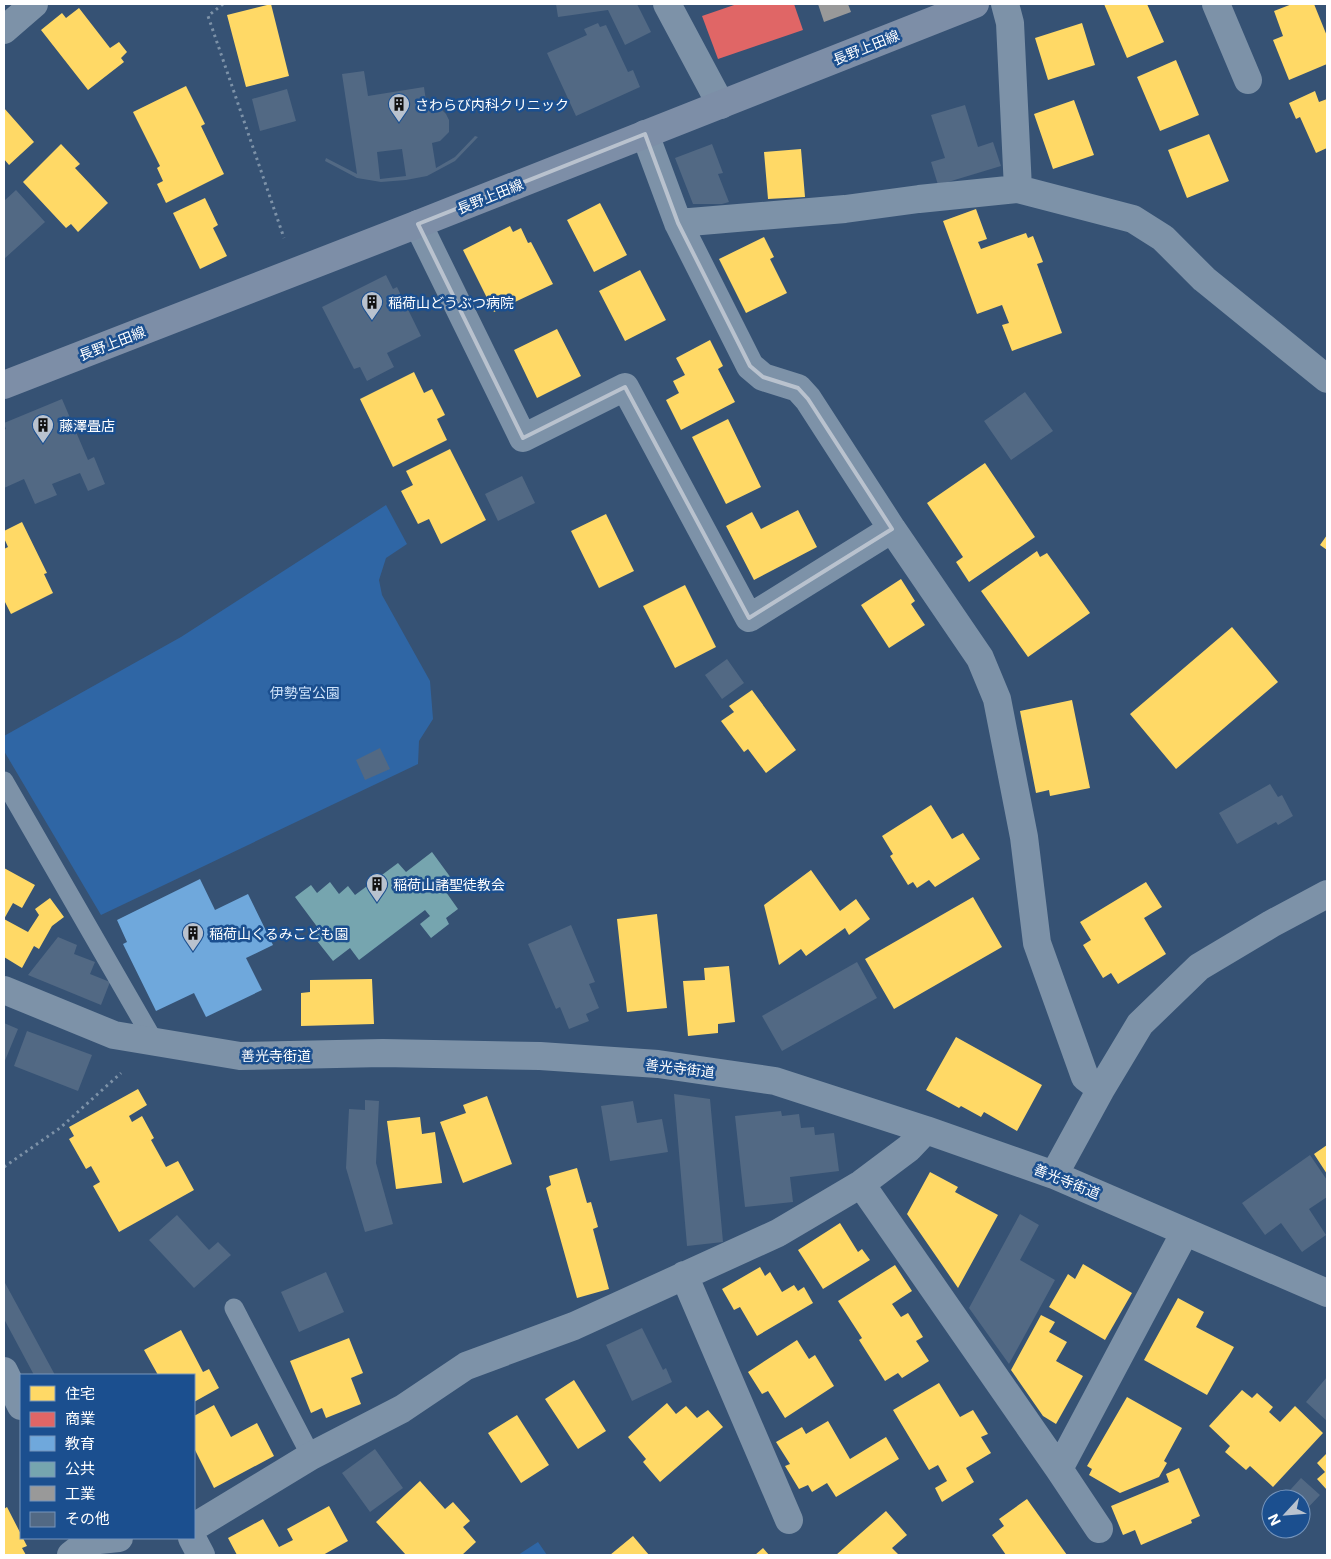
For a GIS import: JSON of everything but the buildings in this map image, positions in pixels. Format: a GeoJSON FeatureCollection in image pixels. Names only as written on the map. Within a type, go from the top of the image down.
{"type":"FeatureCollection","features":[{"type":"Feature","properties":{"kind":"main road","name":"長野上田線"},"geometry":{"type":"LineString","coordinates":[[4,385],[975,4]]}},
{"type":"Feature","properties":{"kind":"street"},"geometry":{"type":"LineString","coordinates":[[4,30],[34,4]]}},
{"type":"Feature","properties":{"kind":"street"},"geometry":{"type":"LineString","coordinates":[[667,4],[721,105]]}},
{"type":"Feature","properties":{"kind":"street"},"geometry":{"type":"LineString","coordinates":[[1004,4],[1010,23],[1018,189]]}},
{"type":"Feature","properties":{"kind":"street"},"geometry":{"type":"LineString","coordinates":[[1216,4],[1248,80]]}},
{"type":"Feature","properties":{"kind":"street"},"geometry":{"type":"LineString","coordinates":[[645,134],[678,223],[750,366],[763,378],[798,388],[808,399],[892,529],[980,658],[998,699],[1024,837],[1036,943],[1085,1076],[1101,1088]]}},
{"type":"Feature","properties":{"kind":"street"},"geometry":{"type":"LineString","coordinates":[[678,223],[845,209],[1018,189],[1133,219],[1163,238],[1204,279],[1327,379]]}},
{"type":"Feature","properties":{"kind":"street"},"geometry":{"type":"LineString","coordinates":[[418,224],[523,438],[625,387],[749,618],[892,529]]}},
{"type":"Feature","properties":{"kind":"street"},"geometry":{"type":"LineString","coordinates":[[1054,1175],[1101,1088],[1140,1024],[1199,967],[1271,924],[1327,894]]}},
{"type":"Feature","properties":{"kind":"street","name":"善光寺街道"},"geometry":{"type":"LineString","coordinates":[[4,990],[114,1035],[240,1056],[422,1054],[540,1056],[658,1064],[775,1081],[926,1130],[1054,1175],[1327,1292]]}},
{"type":"Feature","properties":{"kind":"street"},"geometry":{"type":"LineString","coordinates":[[195,1527],[311,1456],[402,1409],[466,1366],[574,1326],[778,1233],[861,1184],[909,1148],[926,1130]]}},
{"type":"Feature","properties":{"kind":"street"},"geometry":{"type":"LineString","coordinates":[[861,1184],[1099,1529]]}},
{"type":"Feature","properties":{"kind":"street"},"geometry":{"type":"LineString","coordinates":[[1059,1469],[1185,1232]]}},
{"type":"Feature","properties":{"kind":"street"},"geometry":{"type":"LineString","coordinates":[[684,1275],[789,1520]]}},
{"type":"Feature","properties":{"kind":"street"},"geometry":{"type":"LineString","coordinates":[[4,1371],[20,1404]]}},
{"type":"Feature","properties":{"kind":"street"},"geometry":{"type":"LineString","coordinates":[[82,1545],[114,1539]]}},
{"type":"Feature","properties":{"kind":"street"},"geometry":{"type":"LineString","coordinates":[[193,1539],[201,1555]]}},
{"type":"Feature","properties":{"kind":"lane"},"geometry":{"type":"LineString","coordinates":[[4,781],[155,1043]]}},
{"type":"Feature","properties":{"kind":"lane"},"geometry":{"type":"LineString","coordinates":[[234,1308],[311,1456]]}},
{"type":"Feature","properties":{"kind":"path"},"geometry":{"type":"LineString","coordinates":[[223,4],[208,16],[296,271]]}},
{"type":"Feature","properties":{"kind":"path"},"geometry":{"type":"LineString","coordinates":[[4,1167],[60,1128],[155,1043]]}},
{"type":"Feature","properties":{"kind":"highlighted area"},"geometry":{"type":"Polygon","coordinates":[[[645,134],[678,223],[750,366],[763,377],[798,388],[808,399],[892,529],[749,618],[625,387],[523,438],[418,224],[645,134]]]}},
{"type":"Feature","properties":{"kind":"green space","name":"伊勢宮公園"},"geometry":{"type":"Polygon","coordinates":[[[386,505],[407,544],[386,558],[379,580],[382,595],[430,681],[433,719],[419,741],[418,764],[101,915],[4,751],[4,736],[181,637],[386,505]]]}},
{"type":"Feature","properties":{"kind":"green space"},"geometry":{"type":"Polygon","coordinates":[[[538,1542],[547,1555],[518,1555],[538,1542]]]}},
{"type":"Feature","properties":{"kind":"place","name":"さわらび内科クリニック"},"geometry":{"type":"Point","coordinates":[399,123]}},
{"type":"Feature","properties":{"kind":"place","name":"稲荷山どうぶつ病院"},"geometry":{"type":"Point","coordinates":[372,321]}},
{"type":"Feature","properties":{"kind":"place","name":"藤澤畳店"},"geometry":{"type":"Point","coordinates":[43,444]}},
{"type":"Feature","properties":{"kind":"place","name":"稲荷山諸聖徒教会"},"geometry":{"type":"Point","coordinates":[377,903]}},
{"type":"Feature","properties":{"kind":"place","name":"稲荷山くるみこども園"},"geometry":{"type":"Point","coordinates":[193,952]}}]}
